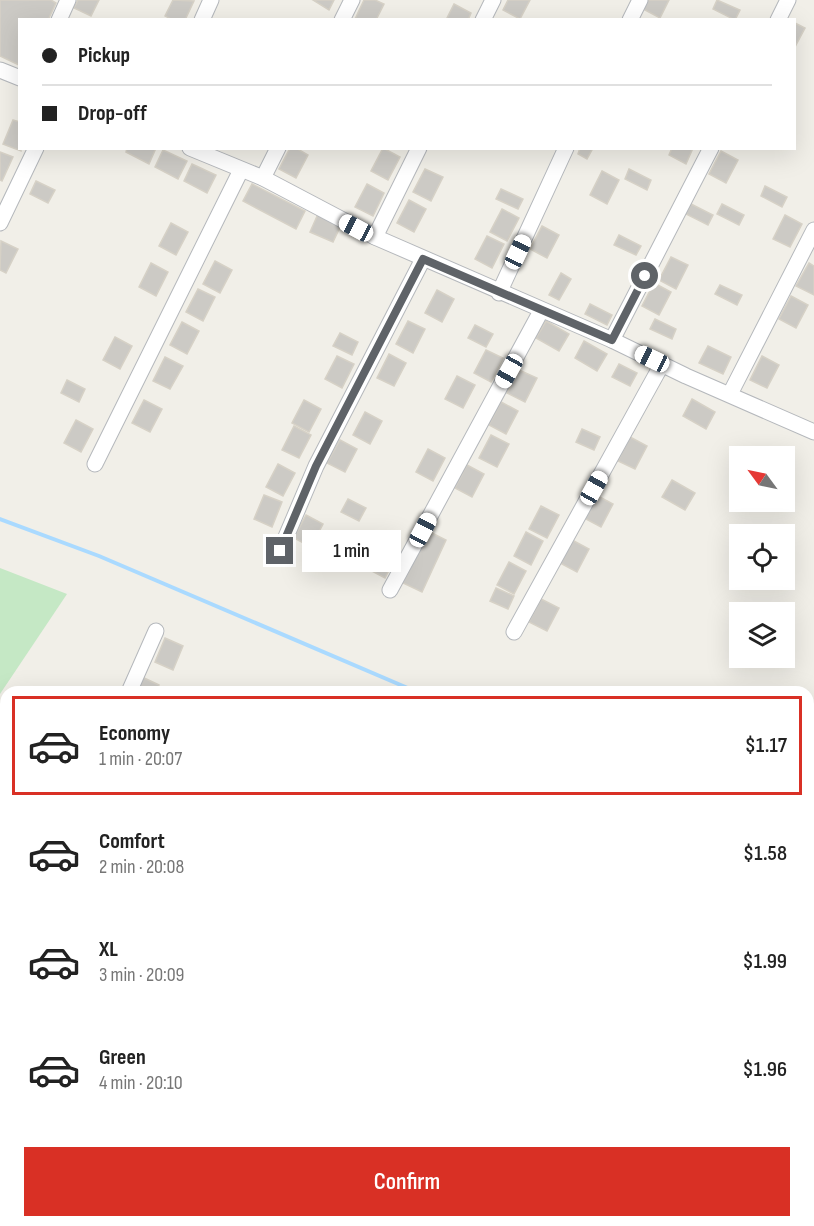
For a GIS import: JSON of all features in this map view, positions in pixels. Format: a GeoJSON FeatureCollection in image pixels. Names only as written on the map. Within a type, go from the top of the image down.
{"type":"FeatureCollection","features":[{"type":"Feature","properties":{"kind":"street"},"geometry":{"type":"LineString","coordinates":[[60,18],[68,0]]}},
{"type":"Feature","properties":{"kind":"street"},"geometry":{"type":"LineString","coordinates":[[203,18],[211,0]]}},
{"type":"Feature","properties":{"kind":"street"},"geometry":{"type":"LineString","coordinates":[[343,18],[352,0]]}},
{"type":"Feature","properties":{"kind":"street"},"geometry":{"type":"LineString","coordinates":[[484,18],[493,0]]}},
{"type":"Feature","properties":{"kind":"street"},"geometry":{"type":"LineString","coordinates":[[631,18],[640,0]]}},
{"type":"Feature","properties":{"kind":"street"},"geometry":{"type":"LineString","coordinates":[[779,18],[788,0]]}},
{"type":"Feature","properties":{"kind":"street"},"geometry":{"type":"LineString","coordinates":[[0,70],[18,77]]}},
{"type":"Feature","properties":{"kind":"street"},"geometry":{"type":"LineString","coordinates":[[0,223],[35,150]]}},
{"type":"Feature","properties":{"kind":"street"},"geometry":{"type":"LineString","coordinates":[[195,150],[263,178],[375,237],[423,259],[612,340],[814,432]]}},
{"type":"Feature","properties":{"kind":"street"},"geometry":{"type":"LineString","coordinates":[[263,178],[277,150]]}},
{"type":"Feature","properties":{"kind":"street"},"geometry":{"type":"LineString","coordinates":[[375,237],[418,150]]}},
{"type":"Feature","properties":{"kind":"street"},"geometry":{"type":"LineString","coordinates":[[499,293],[565,150]]}},
{"type":"Feature","properties":{"kind":"street"},"geometry":{"type":"LineString","coordinates":[[612,340],[710,150]]}},
{"type":"Feature","properties":{"kind":"street"},"geometry":{"type":"LineString","coordinates":[[94,464],[241,170]]}},
{"type":"Feature","properties":{"kind":"street"},"geometry":{"type":"LineString","coordinates":[[730,394],[814,230]]}},
{"type":"Feature","properties":{"kind":"street"},"geometry":{"type":"LineString","coordinates":[[280,551],[316,466],[423,259]]}},
{"type":"Feature","properties":{"kind":"street"},"geometry":{"type":"LineString","coordinates":[[390,590],[541,311]]}},
{"type":"Feature","properties":{"kind":"street"},"geometry":{"type":"LineString","coordinates":[[514,632],[662,364]]}},
{"type":"Feature","properties":{"kind":"street"},"geometry":{"type":"LineString","coordinates":[[132,686],[156,631]]}},
{"type":"Feature","properties":{"kind":"green space"},"geometry":{"type":"Polygon","coordinates":[[[0,568],[67,594],[5,686],[0,686],[0,568]]]}},
{"type":"Feature","properties":{"kind":"building"},"geometry":{"type":"Polygon","coordinates":[[[0,0],[51,0],[56,3],[49,18],[18,18],[18,65],[0,56],[0,0]]]}},
{"type":"Feature","properties":{"kind":"building"},"geometry":{"type":"Polygon","coordinates":[[[78,0],[99,0],[91,16],[74,8],[78,0]]]}},
{"type":"Feature","properties":{"kind":"building"},"geometry":{"type":"Polygon","coordinates":[[[173,0],[194,1],[186,18],[165,16],[173,0]]]}},
{"type":"Feature","properties":{"kind":"building"},"geometry":{"type":"Polygon","coordinates":[[[313,0],[334,0],[329,10],[313,0]]]}},
{"type":"Feature","properties":{"kind":"building"},"geometry":{"type":"Polygon","coordinates":[[[364,0],[375,0],[384,4],[377,18],[355,18],[364,0]]]}},
{"type":"Feature","properties":{"kind":"building"},"geometry":{"type":"Polygon","coordinates":[[[508,0],[530,0],[521,18],[503,10],[508,0]]]}},
{"type":"Feature","properties":{"kind":"building"},"geometry":{"type":"Polygon","coordinates":[[[647,0],[669,0],[660,18],[643,9],[647,0]]]}},
{"type":"Feature","properties":{"kind":"building"},"geometry":{"type":"Polygon","coordinates":[[[717,0],[740,10],[736,18],[731,18],[713,9],[717,0]]]}},
{"type":"Feature","properties":{"kind":"building"},"geometry":{"type":"Polygon","coordinates":[[[454,4],[471,13],[469,18],[447,18],[454,4]]]}},
{"type":"Feature","properties":{"kind":"building"},"geometry":{"type":"Polygon","coordinates":[[[796,24],[805,28],[796,45],[796,24]]]}},
{"type":"Feature","properties":{"kind":"building"},"geometry":{"type":"Polygon","coordinates":[[[13,120],[18,121],[18,150],[3,144],[13,120]]]}},
{"type":"Feature","properties":{"kind":"building"},"geometry":{"type":"Polygon","coordinates":[[[126,150],[155,150],[149,164],[126,152],[126,150]]]}},
{"type":"Feature","properties":{"kind":"building"},"geometry":{"type":"Polygon","coordinates":[[[163,150],[187,161],[178,179],[155,167],[163,150]]]}},
{"type":"Feature","properties":{"kind":"building"},"geometry":{"type":"Polygon","coordinates":[[[289,150],[299,150],[308,155],[296,178],[279,169],[289,150]]]}},
{"type":"Feature","properties":{"kind":"building"},"geometry":{"type":"Polygon","coordinates":[[[382,150],[400,157],[388,180],[371,171],[382,150]]]}},
{"type":"Feature","properties":{"kind":"building"},"geometry":{"type":"Polygon","coordinates":[[[579,150],[592,150],[587,159],[578,154],[579,150]]]}},
{"type":"Feature","properties":{"kind":"building"},"geometry":{"type":"Polygon","coordinates":[[[671,150],[692,150],[686,164],[669,155],[671,150]]]}},
{"type":"Feature","properties":{"kind":"building"},"geometry":{"type":"Polygon","coordinates":[[[721,151],[738,160],[726,183],[709,174],[721,151]]]}},
{"type":"Feature","properties":{"kind":"building"},"geometry":{"type":"Polygon","coordinates":[[[0,152],[13,157],[2,181],[0,180],[0,152]]]}},
{"type":"Feature","properties":{"kind":"building"},"geometry":{"type":"Polygon","coordinates":[[[192,164],[216,175],[207,193],[184,181],[192,164]]]}},
{"type":"Feature","properties":{"kind":"building"},"geometry":{"type":"Polygon","coordinates":[[[425,169],[443,177],[431,201],[413,192],[425,169]]]}},
{"type":"Feature","properties":{"kind":"building"},"geometry":{"type":"Polygon","coordinates":[[[629,169],[651,180],[647,190],[625,179],[629,169]]]}},
{"type":"Feature","properties":{"kind":"building"},"geometry":{"type":"Polygon","coordinates":[[[602,171],[619,180],[607,204],[590,195],[602,171]]]}},
{"type":"Feature","properties":{"kind":"building"},"geometry":{"type":"Polygon","coordinates":[[[36,181],[55,190],[48,203],[30,194],[36,181]]]}},
{"type":"Feature","properties":{"kind":"building"},"geometry":{"type":"Polygon","coordinates":[[[252,184],[305,211],[296,229],[243,201],[252,184]]]}},
{"type":"Feature","properties":{"kind":"building"},"geometry":{"type":"Polygon","coordinates":[[[367,184],[384,193],[373,216],[355,207],[367,184]]]}},
{"type":"Feature","properties":{"kind":"building"},"geometry":{"type":"Polygon","coordinates":[[[765,186],[787,197],[782,207],[761,196],[765,186]]]}},
{"type":"Feature","properties":{"kind":"building"},"geometry":{"type":"Polygon","coordinates":[[[501,189],[523,199],[518,209],[496,199],[501,189]]]}},
{"type":"Feature","properties":{"kind":"building"},"geometry":{"type":"Polygon","coordinates":[[[409,200],[426,209],[414,232],[397,223],[409,200]]]}},
{"type":"Feature","properties":{"kind":"building"},"geometry":{"type":"Polygon","coordinates":[[[691,204],[713,215],[708,225],[686,214],[691,204]]]}},
{"type":"Feature","properties":{"kind":"building"},"geometry":{"type":"Polygon","coordinates":[[[722,204],[744,215],[739,225],[717,214],[722,204]]]}},
{"type":"Feature","properties":{"kind":"building"},"geometry":{"type":"Polygon","coordinates":[[[502,209],[519,218],[507,241],[490,232],[502,209]]]}},
{"type":"Feature","properties":{"kind":"building"},"geometry":{"type":"Polygon","coordinates":[[[318,214],[341,225],[333,242],[310,232],[318,214]]]}},
{"type":"Feature","properties":{"kind":"building"},"geometry":{"type":"Polygon","coordinates":[[[785,215],[802,224],[790,247],[773,239],[785,215]]]}},
{"type":"Feature","properties":{"kind":"building"},"geometry":{"type":"Polygon","coordinates":[[[171,223],[188,232],[176,255],[159,246],[171,223]]]}},
{"type":"Feature","properties":{"kind":"building"},"geometry":{"type":"Polygon","coordinates":[[[542,226],[559,235],[547,258],[530,249],[542,226]]]}},
{"type":"Feature","properties":{"kind":"building"},"geometry":{"type":"Polygon","coordinates":[[[619,235],[641,246],[636,255],[614,245],[619,235]]]}},
{"type":"Feature","properties":{"kind":"building"},"geometry":{"type":"Polygon","coordinates":[[[487,236],[504,244],[492,268],[475,259],[487,236]]]}},
{"type":"Feature","properties":{"kind":"building"},"geometry":{"type":"Polygon","coordinates":[[[1,241],[18,249],[6,273],[0,270],[1,241]]]}},
{"type":"Feature","properties":{"kind":"building"},"geometry":{"type":"Polygon","coordinates":[[[671,257],[688,265],[676,289],[659,280],[671,257]]]}},
{"type":"Feature","properties":{"kind":"building"},"geometry":{"type":"Polygon","coordinates":[[[215,261],[232,270],[220,293],[203,284],[215,261]]]}},
{"type":"Feature","properties":{"kind":"building"},"geometry":{"type":"Polygon","coordinates":[[[151,263],[168,272],[156,296],[139,287],[151,263]]]}},
{"type":"Feature","properties":{"kind":"building"},"geometry":{"type":"Polygon","coordinates":[[[809,263],[814,266],[814,295],[796,286],[809,263]]]}},
{"type":"Feature","properties":{"kind":"building"},"geometry":{"type":"Polygon","coordinates":[[[561,273],[571,279],[559,300],[549,295],[561,273]]]}},
{"type":"Feature","properties":{"kind":"building"},"geometry":{"type":"Polygon","coordinates":[[[654,283],[671,292],[659,315],[642,306],[654,283]]]}},
{"type":"Feature","properties":{"kind":"building"},"geometry":{"type":"Polygon","coordinates":[[[720,285],[742,295],[737,305],[715,294],[720,285]]]}},
{"type":"Feature","properties":{"kind":"building"},"geometry":{"type":"Polygon","coordinates":[[[198,289],[215,297],[203,321],[186,312],[198,289]]]}},
{"type":"Feature","properties":{"kind":"building"},"geometry":{"type":"Polygon","coordinates":[[[437,290],[454,299],[442,322],[425,313],[437,290]]]}},
{"type":"Feature","properties":{"kind":"building"},"geometry":{"type":"Polygon","coordinates":[[[791,296],[808,305],[796,328],[779,319],[791,296]]]}},
{"type":"Feature","properties":{"kind":"building"},"geometry":{"type":"Polygon","coordinates":[[[590,304],[612,315],[607,325],[585,314],[590,304]]]}},
{"type":"Feature","properties":{"kind":"building"},"geometry":{"type":"Polygon","coordinates":[[[655,319],[676,329],[672,339],[650,329],[655,319]]]}},
{"type":"Feature","properties":{"kind":"building"},"geometry":{"type":"Polygon","coordinates":[[[408,321],[425,329],[413,353],[396,344],[408,321]]]}},
{"type":"Feature","properties":{"kind":"building"},"geometry":{"type":"Polygon","coordinates":[[[546,321],[569,334],[559,351],[536,338],[546,321]]]}},
{"type":"Feature","properties":{"kind":"building"},"geometry":{"type":"Polygon","coordinates":[[[182,322],[199,331],[187,354],[170,345],[182,322]]]}},
{"type":"Feature","properties":{"kind":"building"},"geometry":{"type":"Polygon","coordinates":[[[475,325],[493,334],[486,347],[468,338],[475,325]]]}},
{"type":"Feature","properties":{"kind":"building"},"geometry":{"type":"Polygon","coordinates":[[[340,333],[358,342],[352,355],[333,346],[340,333]]]}},
{"type":"Feature","properties":{"kind":"building"},"geometry":{"type":"Polygon","coordinates":[[[115,337],[132,346],[120,369],[103,360],[115,337]]]}},
{"type":"Feature","properties":{"kind":"building"},"geometry":{"type":"Polygon","coordinates":[[[584,341],[607,354],[597,371],[575,358],[584,341]]]}},
{"type":"Feature","properties":{"kind":"building"},"geometry":{"type":"Polygon","coordinates":[[[708,346],[731,357],[723,374],[699,363],[708,346]]]}},
{"type":"Feature","properties":{"kind":"building"},"geometry":{"type":"Polygon","coordinates":[[[486,350],[503,358],[491,382],[474,373],[486,350]]]}},
{"type":"Feature","properties":{"kind":"building"},"geometry":{"type":"Polygon","coordinates":[[[389,354],[406,363],[394,386],[377,378],[389,354]]]}},
{"type":"Feature","properties":{"kind":"building"},"geometry":{"type":"Polygon","coordinates":[[[337,356],[354,364],[342,388],[325,379],[337,356]]]}},
{"type":"Feature","properties":{"kind":"building"},"geometry":{"type":"Polygon","coordinates":[[[762,356],[779,365],[767,388],[750,380],[762,356]]]}},
{"type":"Feature","properties":{"kind":"building"},"geometry":{"type":"Polygon","coordinates":[[[165,357],[183,366],[170,389],[153,381],[165,357]]]}},
{"type":"Feature","properties":{"kind":"building"},"geometry":{"type":"Polygon","coordinates":[[[619,364],[637,373],[630,386],[612,377],[619,364]]]}},
{"type":"Feature","properties":{"kind":"building"},"geometry":{"type":"Polygon","coordinates":[[[519,370],[537,378],[525,402],[507,393],[519,370]]]}},
{"type":"Feature","properties":{"kind":"building"},"geometry":{"type":"Polygon","coordinates":[[[457,376],[475,385],[463,408],[445,399],[457,376]]]}},
{"type":"Feature","properties":{"kind":"building"},"geometry":{"type":"Polygon","coordinates":[[[67,380],[85,389],[79,402],[61,393],[67,380]]]}},
{"type":"Feature","properties":{"kind":"building"},"geometry":{"type":"Polygon","coordinates":[[[692,399],[715,412],[706,429],[683,416],[692,399]]]}},
{"type":"Feature","properties":{"kind":"building"},"geometry":{"type":"Polygon","coordinates":[[[144,400],[162,409],[150,432],[132,423],[144,400]]]}},
{"type":"Feature","properties":{"kind":"building"},"geometry":{"type":"Polygon","coordinates":[[[304,400],[321,409],[309,432],[292,423],[304,400]]]}},
{"type":"Feature","properties":{"kind":"building"},"geometry":{"type":"Polygon","coordinates":[[[501,402],[518,411],[506,434],[489,425],[501,402]]]}},
{"type":"Feature","properties":{"kind":"building"},"geometry":{"type":"Polygon","coordinates":[[[365,412],[382,421],[370,444],[353,435],[365,412]]]}},
{"type":"Feature","properties":{"kind":"building"},"geometry":{"type":"Polygon","coordinates":[[[76,420],[93,429],[81,452],[64,443],[76,420]]]}},
{"type":"Feature","properties":{"kind":"building"},"geometry":{"type":"Polygon","coordinates":[[[294,426],[311,435],[299,458],[282,450],[294,426]]]}},
{"type":"Feature","properties":{"kind":"building"},"geometry":{"type":"Polygon","coordinates":[[[582,429],[600,437],[594,450],[576,442],[582,429]]]}},
{"type":"Feature","properties":{"kind":"building"},"geometry":{"type":"Polygon","coordinates":[[[491,435],[509,444],[497,467],[479,458],[491,435]]]}},
{"type":"Feature","properties":{"kind":"building"},"geometry":{"type":"Polygon","coordinates":[[[630,437],[647,446],[635,469],[618,461],[630,437]]]}},
{"type":"Feature","properties":{"kind":"building"},"geometry":{"type":"Polygon","coordinates":[[[340,440],[357,449],[345,472],[327,463],[340,440]]]}},
{"type":"Feature","properties":{"kind":"building"},"geometry":{"type":"Polygon","coordinates":[[[428,449],[445,458],[433,481],[416,472],[428,449]]]}},
{"type":"Feature","properties":{"kind":"building"},"geometry":{"type":"Polygon","coordinates":[[[278,464],[295,473],[283,496],[266,487],[278,464]]]}},
{"type":"Feature","properties":{"kind":"building"},"geometry":{"type":"Polygon","coordinates":[[[467,465],[484,474],[472,497],[455,488],[467,465]]]}},
{"type":"Feature","properties":{"kind":"building"},"geometry":{"type":"Polygon","coordinates":[[[672,480],[695,493],[685,510],[662,497],[672,480]]]}},
{"type":"Feature","properties":{"kind":"building"},"geometry":{"type":"Polygon","coordinates":[[[264,495],[282,502],[272,527],[254,519],[264,495]]]}},
{"type":"Feature","properties":{"kind":"building"},"geometry":{"type":"Polygon","coordinates":[[[596,495],[613,504],[601,527],[584,518],[596,495]]]}},
{"type":"Feature","properties":{"kind":"building"},"geometry":{"type":"Polygon","coordinates":[[[348,499],[366,508],[359,521],[341,512],[348,499]]]}},
{"type":"Feature","properties":{"kind":"building"},"geometry":{"type":"Polygon","coordinates":[[[541,506],[559,515],[547,538],[529,529],[541,506]]]}},
{"type":"Feature","properties":{"kind":"building"},"geometry":{"type":"Polygon","coordinates":[[[306,515],[323,524],[311,547],[294,538],[306,515]]]}},
{"type":"Feature","properties":{"kind":"building"},"geometry":{"type":"Polygon","coordinates":[[[428,531],[446,540],[422,592],[403,583],[428,531]]]}},
{"type":"Feature","properties":{"kind":"building"},"geometry":{"type":"Polygon","coordinates":[[[526,532],[543,541],[531,565],[514,556],[526,532]]]}},
{"type":"Feature","properties":{"kind":"building"},"geometry":{"type":"Polygon","coordinates":[[[572,540],[589,549],[577,572],[560,563],[572,540]]]}},
{"type":"Feature","properties":{"kind":"building"},"geometry":{"type":"Polygon","coordinates":[[[380,546],[397,555],[385,578],[368,569],[380,546]]]}},
{"type":"Feature","properties":{"kind":"building"},"geometry":{"type":"Polygon","coordinates":[[[509,562],[526,571],[514,594],[497,585],[509,562]]]}},
{"type":"Feature","properties":{"kind":"building"},"geometry":{"type":"Polygon","coordinates":[[[496,588],[514,596],[508,609],[490,601],[496,588]]]}},
{"type":"Feature","properties":{"kind":"building"},"geometry":{"type":"Polygon","coordinates":[[[541,599],[559,608],[547,631],[529,622],[541,599]]]}},
{"type":"Feature","properties":{"kind":"building"},"geometry":{"type":"Polygon","coordinates":[[[165,638],[183,646],[173,670],[155,662],[165,638]]]}},
{"type":"Feature","properties":{"kind":"building"},"geometry":{"type":"Polygon","coordinates":[[[142,677],[159,685],[159,686],[138,686],[142,677]]]}},
{"type":"Feature","properties":{"kind":"waterway"},"geometry":{"type":"LineString","coordinates":[[0,519],[99,556],[403,686]]}},
{"type":"Feature","properties":{"kind":"route"},"geometry":{"type":"LineString","coordinates":[[280,551],[316,466],[423,259],[612,340],[645,276]]}}]}
